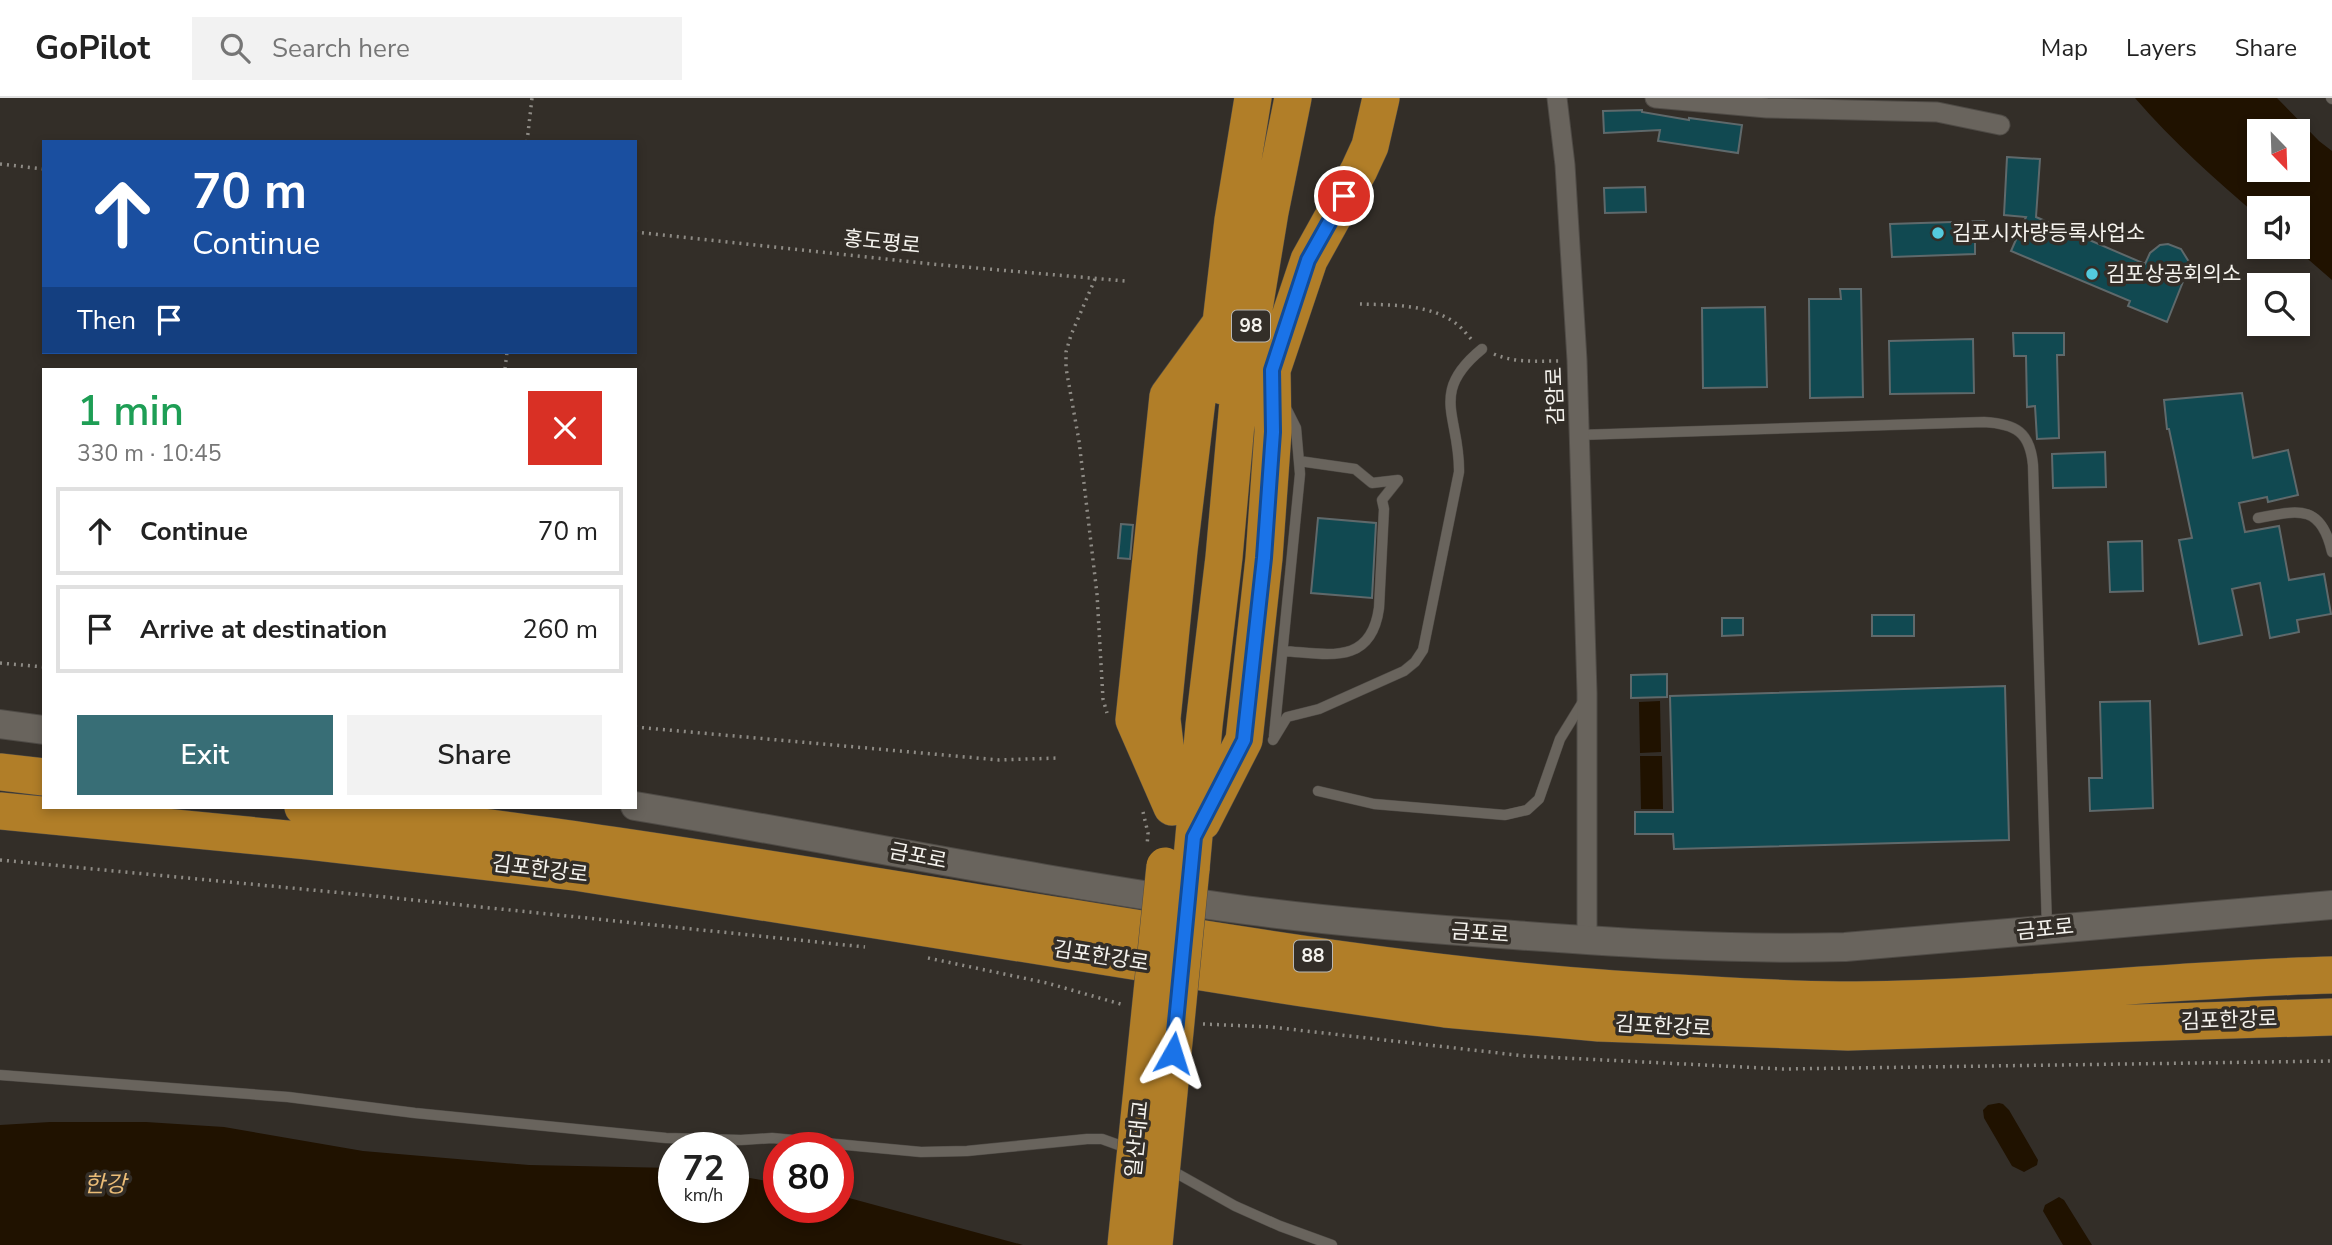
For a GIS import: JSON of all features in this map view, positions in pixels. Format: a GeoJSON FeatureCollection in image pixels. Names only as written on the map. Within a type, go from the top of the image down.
{"type":"FeatureCollection","features":[{"type":"Feature","properties":{"kind":"highway"},"geometry":{"type":"LineString","coordinates":[[1230,98],[1233,220]]}},
{"type":"Feature","properties":{"kind":"highway","name":"98"},"geometry":{"type":"LineString","coordinates":[[1174,857],[1157,806],[1188,720],[1225,364],[1233,220],[1253,98]]}},
{"type":"Feature","properties":{"kind":"highway","name":"98"},"geometry":{"type":"LineString","coordinates":[[1174,857],[1204,725],[1224,556],[1241,368],[1225,331],[1270,212],[1293,98]]}},
{"type":"Feature","properties":{"kind":"highway"},"geometry":{"type":"LineString","coordinates":[[1174,857],[1244,740],[1264,558],[1273,432],[1272,370],[1308,260],[1370,146],[1381,98]]}},
{"type":"Feature","properties":{"kind":"highway"},"geometry":{"type":"LineString","coordinates":[[1157,806],[1134,720],[1168,396],[1225,331],[1272,370],[1287,410],[1281,559],[1259,738],[1174,857]]}},
{"type":"Feature","properties":{"kind":"highway"},"geometry":{"type":"LineString","coordinates":[[0,772],[42,777]]}},
{"type":"Feature","properties":{"kind":"highway","name":"김포한강로"},"geometry":{"type":"LineString","coordinates":[[321,809],[523,832],[711,859],[1410,970],[1609,989],[1841,1000],[2332,975]]}},
{"type":"Feature","properties":{"kind":"highway","name":"김포한강로"},"geometry":{"type":"LineString","coordinates":[[0,811],[308,841],[575,872],[1288,986],[1446,1009],[1598,1023],[1848,1032],[2332,1017]]}},
{"type":"Feature","properties":{"kind":"highway","name":"일산대교"},"geometry":{"type":"LineString","coordinates":[[1126,1245],[1174,857]]}},
{"type":"Feature","properties":{"kind":"highway","name":"일산대교"},"geometry":{"type":"LineString","coordinates":[[1154,1245],[1174,857]]}},
{"type":"Feature","properties":{"kind":"main road"},"geometry":{"type":"LineString","coordinates":[[0,724],[42,730]]}},
{"type":"Feature","properties":{"kind":"main road","name":"금포로"},"geometry":{"type":"LineString","coordinates":[[637,806],[1247,911],[1462,932],[1587,940],[1793,948],[1942,940],[2047,928],[2332,905]]}},
{"type":"Feature","properties":{"kind":"street","name":"감암로"},"geometry":{"type":"LineString","coordinates":[[1557,98],[1565,165],[1577,360],[1587,693],[1587,940]]}},
{"type":"Feature","properties":{"kind":"street"},"geometry":{"type":"LineString","coordinates":[[1655,98],[1767,108],[1937,112],[2000,125]]}},
{"type":"Feature","properties":{"kind":"lane"},"geometry":{"type":"LineString","coordinates":[[1287,410],[1296,428],[1300,474],[1273,740],[1287,717],[1320,709],[1404,671],[1415,662],[1423,650],[1459,472],[1460,456],[1452,418],[1451,390],[1454,378],[1465,363],[1482,349]]}},
{"type":"Feature","properties":{"kind":"lane"},"geometry":{"type":"LineString","coordinates":[[1579,435],[1984,422],[2001,423],[2021,432],[2028,440],[2033,466],[2047,928]]}},
{"type":"Feature","properties":{"kind":"lane"},"geometry":{"type":"LineString","coordinates":[[1284,651],[1346,654],[1361,645],[1373,632],[1380,608],[1384,509],[1382,500],[1398,480],[1372,483],[1354,468],[1299,461]]}},
{"type":"Feature","properties":{"kind":"lane"},"geometry":{"type":"LineString","coordinates":[[2258,518],[2292,511],[2309,514],[2324,526],[2332,552]]}},
{"type":"Feature","properties":{"kind":"lane"},"geometry":{"type":"LineString","coordinates":[[1318,791],[1374,804],[1504,815],[1527,810],[1539,799],[1560,739],[1587,693]]}},
{"type":"Feature","properties":{"kind":"lane"},"geometry":{"type":"LineString","coordinates":[[0,1075],[275,1096],[666,1138],[772,1138],[921,1152],[967,1151],[1102,1139],[1115,1142],[1149,1159],[1235,1206],[1279,1226],[1332,1245]]}},
{"type":"Feature","properties":{"kind":"path"},"geometry":{"type":"LineString","coordinates":[[527,140],[532,98]]}},
{"type":"Feature","properties":{"kind":"path"},"geometry":{"type":"LineString","coordinates":[[0,164],[42,169]]}},
{"type":"Feature","properties":{"kind":"path","name":"홍도평로"},"geometry":{"type":"LineString","coordinates":[[637,232],[1125,281]]}},
{"type":"Feature","properties":{"kind":"path"},"geometry":{"type":"LineString","coordinates":[[1096,279],[1071,335],[1066,352],[1066,368],[1079,441],[1097,594],[1103,699],[1109,718]]}},
{"type":"Feature","properties":{"kind":"path"},"geometry":{"type":"LineString","coordinates":[[1360,304],[1403,306],[1444,316],[1458,325],[1482,349],[1502,358],[1525,361],[1577,360]]}},
{"type":"Feature","properties":{"kind":"path"},"geometry":{"type":"LineString","coordinates":[[0,663],[42,667]]}},
{"type":"Feature","properties":{"kind":"path"},"geometry":{"type":"LineString","coordinates":[[637,727],[999,760],[1058,758]]}},
{"type":"Feature","properties":{"kind":"path"},"geometry":{"type":"LineString","coordinates":[[1157,806],[1148,833],[1174,857]]}},
{"type":"Feature","properties":{"kind":"water"},"geometry":{"type":"Polygon","coordinates":[[[2135,98],[2277,98],[2298,119],[2247,119],[2247,182],[2310,182],[2310,132],[2332,151],[2332,280],[2308,259],[2310,259],[2310,196],[2247,196],[2247,206],[2164,130],[2135,98]]]}},
{"type":"Feature","properties":{"kind":"water"},"geometry":{"type":"Polygon","coordinates":[[[1660,701],[1661,752],[1640,753],[1639,702],[1660,701]]]}},
{"type":"Feature","properties":{"kind":"water"},"geometry":{"type":"Polygon","coordinates":[[[1640,756],[1662,756],[1663,809],[1641,809],[1640,756]]]}},
{"type":"Feature","properties":{"kind":"water"},"geometry":{"type":"Polygon","coordinates":[[[1999,1103],[2009,1110],[2038,1160],[2037,1165],[2024,1172],[2012,1166],[1984,1118],[1983,1110],[1988,1105],[1999,1103]]]}},
{"type":"Feature","properties":{"kind":"water","name":"한강"},"geometry":{"type":"Polygon","coordinates":[[[146,1122],[224,1127],[363,1151],[529,1165],[658,1168],[658,1223],[749,1223],[749,1178],[763,1180],[763,1223],[854,1223],[854,1199],[1023,1245],[0,1245],[0,1125],[146,1122]]]}},
{"type":"Feature","properties":{"kind":"water"},"geometry":{"type":"Polygon","coordinates":[[[2059,1197],[2064,1200],[2092,1245],[2063,1245],[2043,1211],[2045,1205],[2059,1197]]]}},
{"type":"Feature","properties":{"kind":"building"},"geometry":{"type":"Polygon","coordinates":[[[1642,110],[1689,120],[1742,125],[1738,153],[1658,141],[1660,130],[1604,133],[1603,111],[1642,110]]]}},
{"type":"Feature","properties":{"kind":"building"},"geometry":{"type":"Polygon","coordinates":[[[2007,157],[2040,159],[2036,217],[2145,264],[2150,253],[2160,245],[2168,244],[2181,249],[2189,262],[2188,269],[2167,322],[2128,306],[2130,301],[2011,251],[2026,217],[2004,215],[2007,157]]]}},
{"type":"Feature","properties":{"kind":"building"},"geometry":{"type":"Polygon","coordinates":[[[1645,187],[1646,212],[1605,213],[1604,188],[1645,187]]]}},
{"type":"Feature","properties":{"kind":"building","name":"김포시차량등록사업소"},"geometry":{"type":"Polygon","coordinates":[[[1984,221],[1985,242],[1975,242],[1975,254],[1892,257],[1890,224],[1984,221]]]}},
{"type":"Feature","properties":{"kind":"building"},"geometry":{"type":"Polygon","coordinates":[[[1840,289],[1861,289],[1863,397],[1810,398],[1809,299],[1841,299],[1840,289]]]}},
{"type":"Feature","properties":{"kind":"building"},"geometry":{"type":"Polygon","coordinates":[[[1765,307],[1767,387],[1703,388],[1702,308],[1765,307]]]}},
{"type":"Feature","properties":{"kind":"building"},"geometry":{"type":"Polygon","coordinates":[[[2013,333],[2064,333],[2064,355],[2057,355],[2059,438],[2037,439],[2035,406],[2027,407],[2026,356],[2014,356],[2013,333]]]}},
{"type":"Feature","properties":{"kind":"building"},"geometry":{"type":"Polygon","coordinates":[[[1973,339],[1974,393],[1890,394],[1889,341],[1973,339]]]}},
{"type":"Feature","properties":{"kind":"building"},"geometry":{"type":"Polygon","coordinates":[[[2242,393],[2253,458],[2288,450],[2298,495],[2268,502],[2267,497],[2239,503],[2245,532],[2279,526],[2289,580],[2324,574],[2331,614],[2297,620],[2299,632],[2270,638],[2260,583],[2232,589],[2242,635],[2199,644],[2179,540],[2192,538],[2167,429],[2164,400],[2242,393]]]}},
{"type":"Feature","properties":{"kind":"building"},"geometry":{"type":"Polygon","coordinates":[[[2105,452],[2106,487],[2053,488],[2052,454],[2105,452]]]}},
{"type":"Feature","properties":{"kind":"building"},"geometry":{"type":"Polygon","coordinates":[[[1318,518],[1376,523],[1372,598],[1311,593],[1318,518]]]}},
{"type":"Feature","properties":{"kind":"building"},"geometry":{"type":"Polygon","coordinates":[[[1121,524],[1133,525],[1130,559],[1118,558],[1121,524]]]}},
{"type":"Feature","properties":{"kind":"building"},"geometry":{"type":"Polygon","coordinates":[[[2142,541],[2143,591],[2110,592],[2108,542],[2142,541]]]}},
{"type":"Feature","properties":{"kind":"building"},"geometry":{"type":"Polygon","coordinates":[[[1872,615],[1914,615],[1914,636],[1872,636],[1872,615]]]}},
{"type":"Feature","properties":{"kind":"building"},"geometry":{"type":"Polygon","coordinates":[[[1722,618],[1743,618],[1743,635],[1722,636],[1722,618]]]}},
{"type":"Feature","properties":{"kind":"building"},"geometry":{"type":"Polygon","coordinates":[[[1667,674],[1667,697],[1631,698],[1631,675],[1667,674]]]}},
{"type":"Feature","properties":{"kind":"building"},"geometry":{"type":"Polygon","coordinates":[[[2005,686],[2009,840],[1674,849],[1673,834],[1635,834],[1635,812],[1673,812],[1670,696],[2005,686]]]}},
{"type":"Feature","properties":{"kind":"building"},"geometry":{"type":"Polygon","coordinates":[[[2150,701],[2153,808],[2090,811],[2089,778],[2102,778],[2100,702],[2150,701]]]}},
{"type":"Feature","properties":{"kind":"place","name":"김포시차량등록사업소"},"geometry":{"type":"Point","coordinates":[1938,233]}},
{"type":"Feature","properties":{"kind":"place","name":"김포상공회의소"},"geometry":{"type":"Point","coordinates":[2092,274]}},
{"type":"Feature","properties":{"kind":"route"},"geometry":{"type":"LineString","coordinates":[[1173,1053],[1194,837],[1244,740],[1264,558],[1273,432],[1272,370],[1308,260],[1344,196]]}}]}
